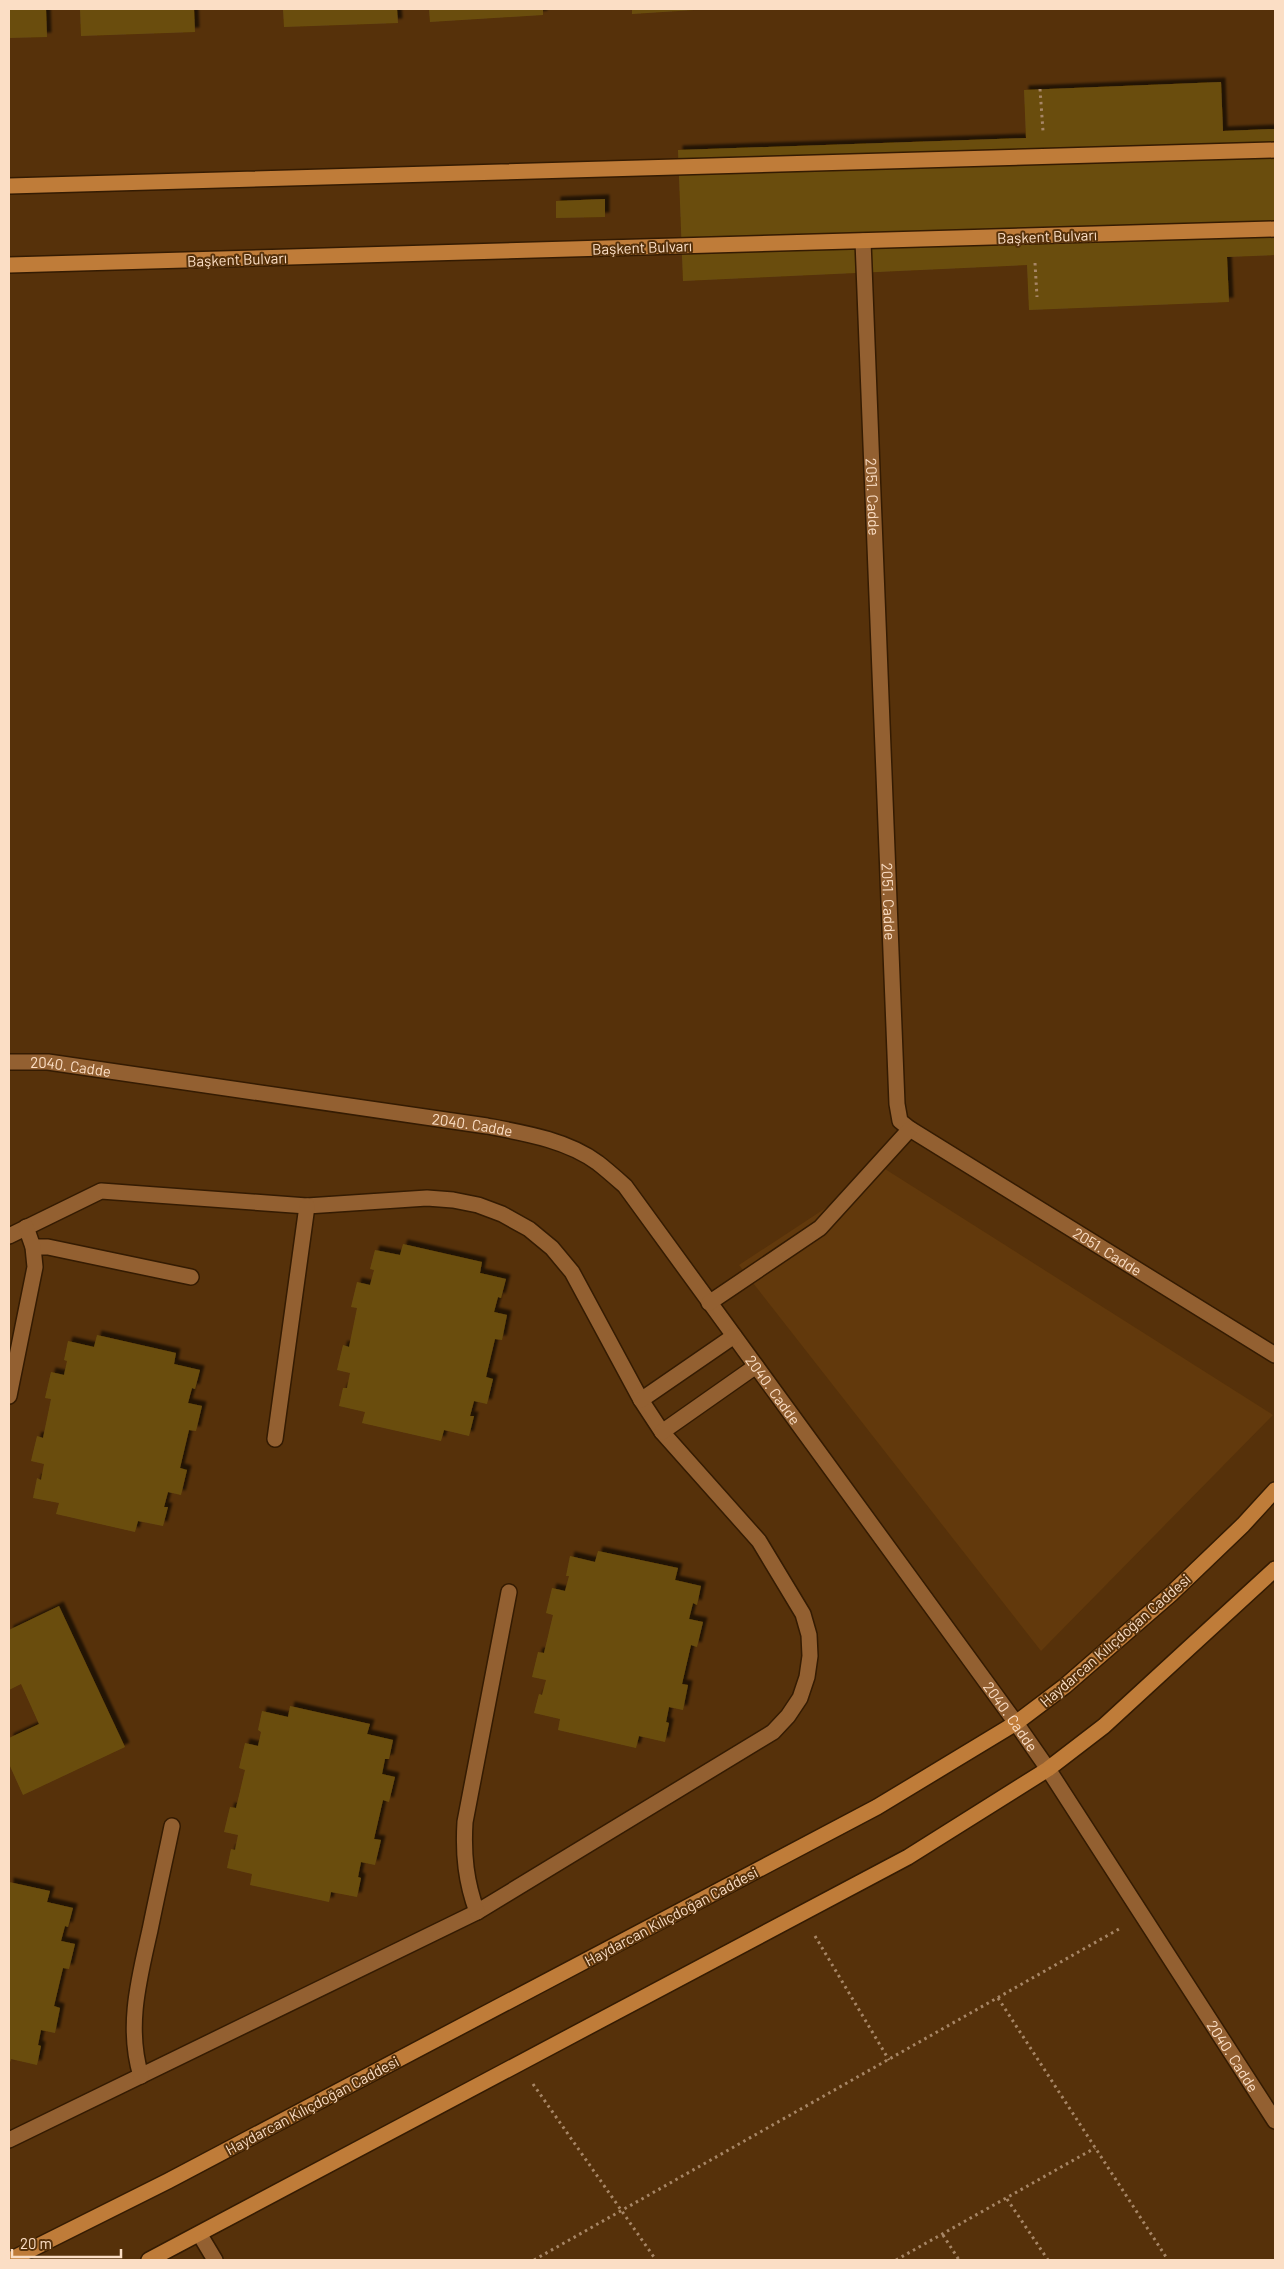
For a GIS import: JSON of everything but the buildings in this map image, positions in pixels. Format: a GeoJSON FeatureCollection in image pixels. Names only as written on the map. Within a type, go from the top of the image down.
{"type":"FeatureCollection","features":[{"type":"Feature","properties":{"kind":"main road"},"geometry":{"type":"LineString","coordinates":[[9,186],[1275,150]]}},
{"type":"Feature","properties":{"kind":"main road","name":"Başkent Bulvarı"},"geometry":{"type":"LineString","coordinates":[[9,265],[1275,229]]}},
{"type":"Feature","properties":{"kind":"main road","name":"Haydarcan Kılıçdoğan Caddesi"},"geometry":{"type":"LineString","coordinates":[[10,2260],[168,2181],[877,1807],[1016,1723],[1065,1686],[1171,1594],[1243,1525],[1275,1490]]}},
{"type":"Feature","properties":{"kind":"main road"},"geometry":{"type":"LineString","coordinates":[[149,2260],[200,2235],[908,1857],[1048,1769],[1104,1726],[1275,1569]]}},
{"type":"Feature","properties":{"kind":"street","name":"2051. Cadde"},"geometry":{"type":"LineString","coordinates":[[863,241],[897,1104],[900,1121],[1275,1355]]}},
{"type":"Feature","properties":{"kind":"street","name":"2040. Cadde"},"geometry":{"type":"LineString","coordinates":[[9,1062],[48,1062],[487,1126],[526,1133],[566,1146],[597,1162],[625,1186],[1016,1723],[1048,1769],[1275,2121]]}},
{"type":"Feature","properties":{"kind":"street"},"geometry":{"type":"LineString","coordinates":[[710,1303],[820,1228],[910,1129]]}},
{"type":"Feature","properties":{"kind":"street"},"geometry":{"type":"LineString","coordinates":[[9,1236],[101,1191],[307,1206],[427,1198],[453,1200],[478,1205],[502,1214],[529,1229],[552,1248],[572,1272],[641,1400],[662,1432],[759,1541],[803,1614],[809,1635],[810,1656],[807,1677],[802,1691],[788,1716],[773,1732],[756,1744],[477,1912],[9,2140]]}},
{"type":"Feature","properties":{"kind":"street"},"geometry":{"type":"LineString","coordinates":[[275,1439],[307,1206]]}},
{"type":"Feature","properties":{"kind":"street"},"geometry":{"type":"LineString","coordinates":[[9,1396],[33,1286],[35,1267],[33,1246],[26,1227]]}},
{"type":"Feature","properties":{"kind":"street"},"geometry":{"type":"LineString","coordinates":[[33,1246],[48,1247],[191,1277]]}},
{"type":"Feature","properties":{"kind":"street"},"geometry":{"type":"LineString","coordinates":[[641,1400],[734,1336]]}},
{"type":"Feature","properties":{"kind":"street"},"geometry":{"type":"LineString","coordinates":[[662,1432],[756,1366]]}},
{"type":"Feature","properties":{"kind":"street"},"geometry":{"type":"LineString","coordinates":[[477,1912],[465,1873],[463,1848],[465,1822],[509,1592]]}},
{"type":"Feature","properties":{"kind":"street"},"geometry":{"type":"LineString","coordinates":[[141,2076],[133,2045],[133,2018],[172,1826]]}},
{"type":"Feature","properties":{"kind":"street"},"geometry":{"type":"LineString","coordinates":[[200,2235],[215,2260]]}},
{"type":"Feature","properties":{"kind":"path"},"geometry":{"type":"LineString","coordinates":[[1040,90],[1044,156]]}},
{"type":"Feature","properties":{"kind":"path"},"geometry":{"type":"LineString","coordinates":[[1034,236],[1037,297]]}},
{"type":"Feature","properties":{"kind":"path"},"geometry":{"type":"LineString","coordinates":[[802,1914],[889,2060]]}},
{"type":"Feature","properties":{"kind":"path"},"geometry":{"type":"LineString","coordinates":[[534,2260],[1142,1916]]}},
{"type":"Feature","properties":{"kind":"path"},"geometry":{"type":"LineString","coordinates":[[998,1998],[1168,2260]]}},
{"type":"Feature","properties":{"kind":"path"},"geometry":{"type":"LineString","coordinates":[[519,2065],[656,2260]]}},
{"type":"Feature","properties":{"kind":"path"},"geometry":{"type":"LineString","coordinates":[[896,2260],[1095,2148]]}},
{"type":"Feature","properties":{"kind":"path"},"geometry":{"type":"LineString","coordinates":[[1007,2199],[1048,2260]]}},
{"type":"Feature","properties":{"kind":"path"},"geometry":{"type":"LineString","coordinates":[[943,2235],[958,2260]]}},
{"type":"Feature","properties":{"kind":"shaded area"},"geometry":{"type":"Polygon","coordinates":[[[885,1169],[1273,1415],[1041,1651],[739,1265],[885,1169]]]}}]}
